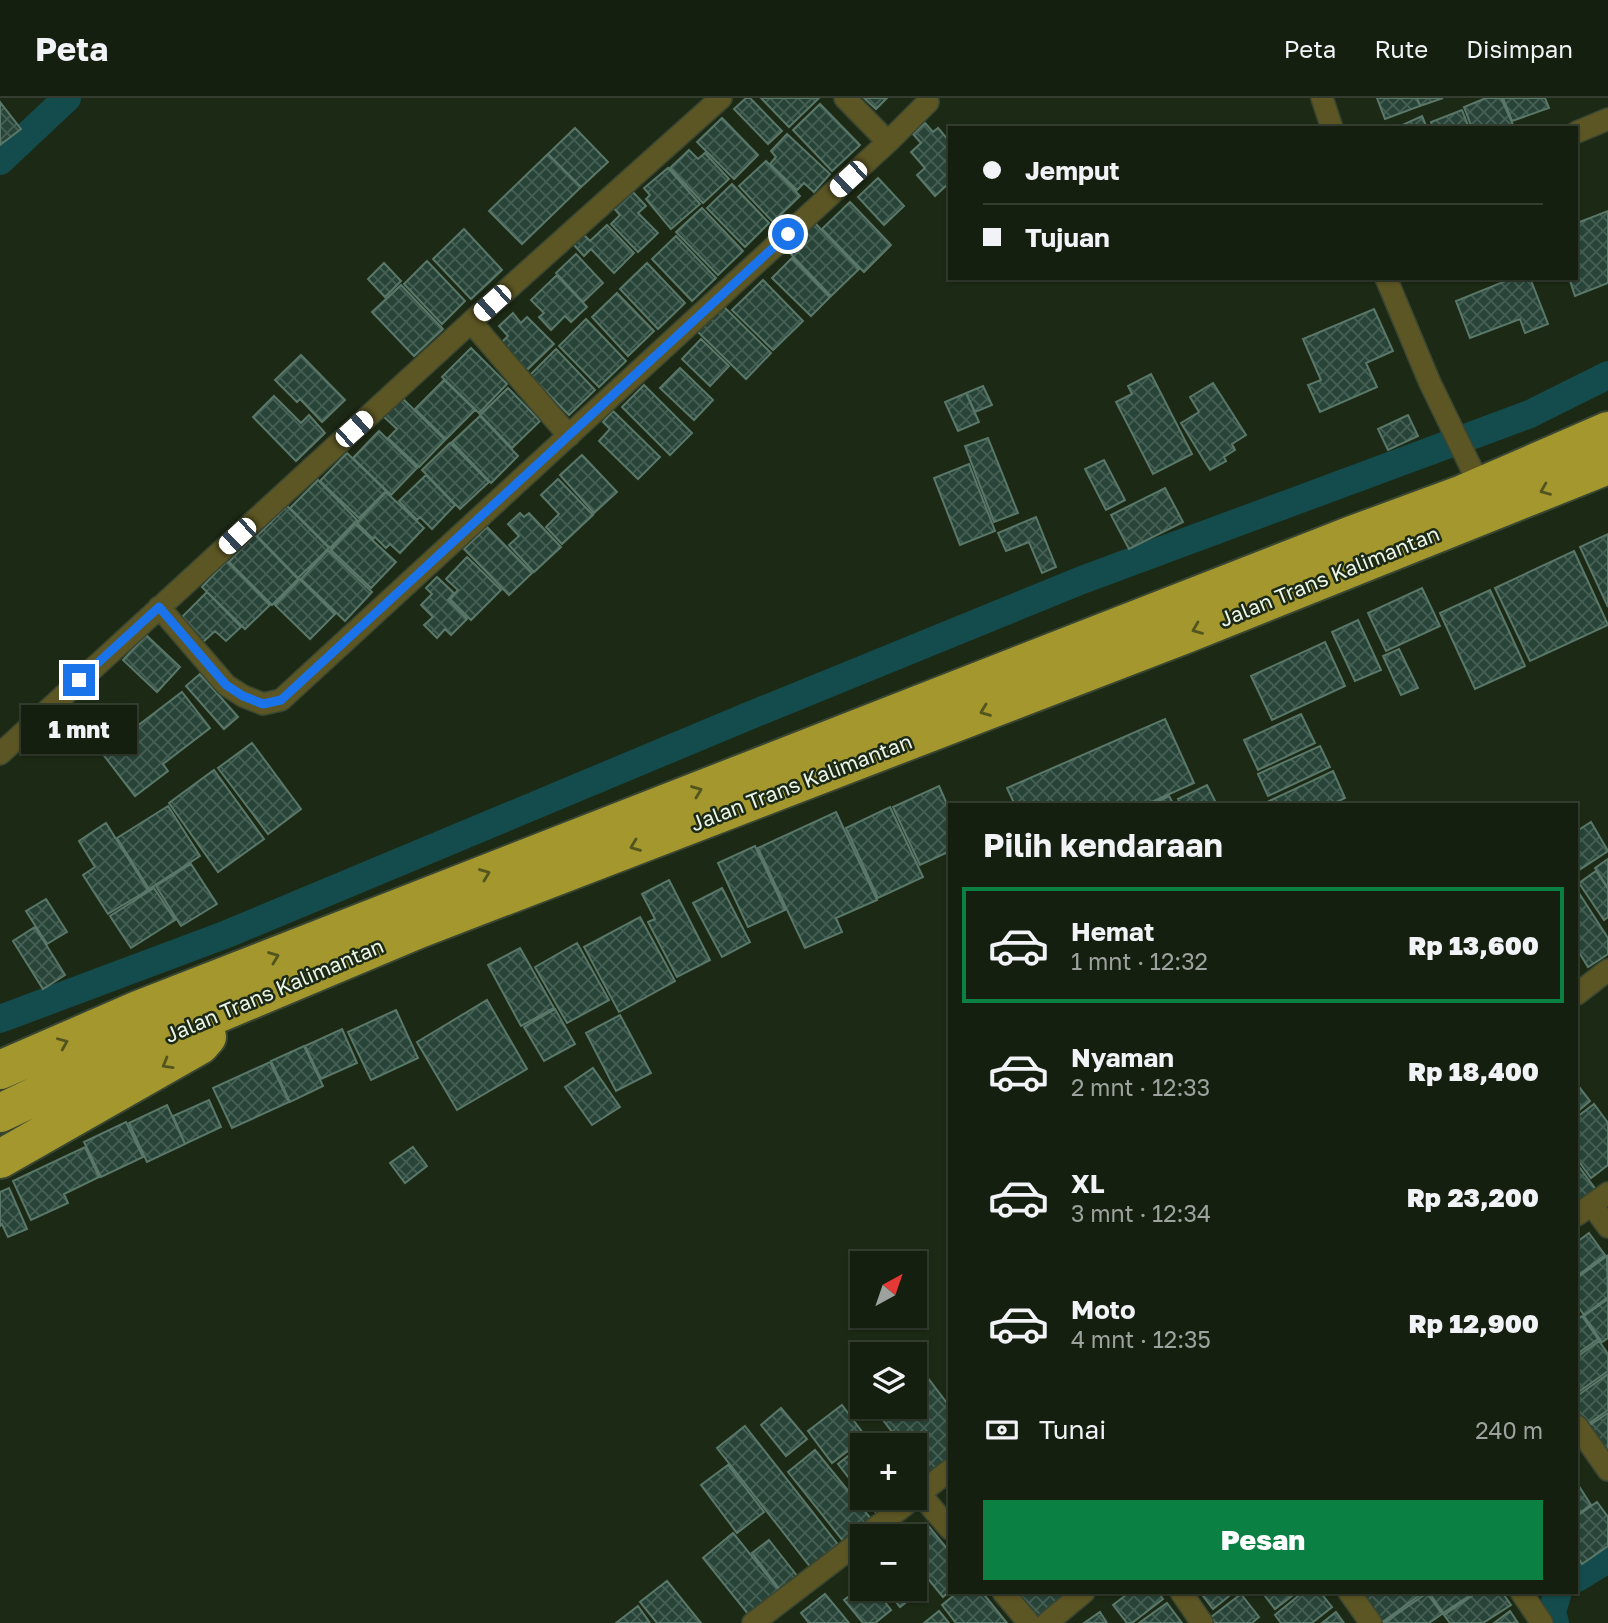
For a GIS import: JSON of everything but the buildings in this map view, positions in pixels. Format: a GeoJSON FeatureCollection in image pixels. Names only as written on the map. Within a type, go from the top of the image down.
{"type":"FeatureCollection","features":[{"type":"Feature","properties":{"kind":"highway","name":"Jalan Trans Kalimantan"},"geometry":{"type":"LineString","coordinates":[[0,1070],[151,1005],[1326,545],[1463,494],[1477,481],[1608,431]]}},
{"type":"Feature","properties":{"kind":"highway","name":"Jalan Trans Kalimantan"},"geometry":{"type":"LineString","coordinates":[[0,1113],[143,1045],[419,929],[1186,634],[1608,465]]}},
{"type":"Feature","properties":{"kind":"highway"},"geometry":{"type":"LineString","coordinates":[[0,1158],[200,1045],[237,1005]]}},
{"type":"Feature","properties":{"kind":"street"},"geometry":{"type":"LineString","coordinates":[[0,754],[471,322],[721,98]]}},
{"type":"Feature","properties":{"kind":"street"},"geometry":{"type":"LineString","coordinates":[[845,98],[888,142]]}},
{"type":"Feature","properties":{"kind":"street"},"geometry":{"type":"LineString","coordinates":[[1322,98],[1331,126]]}},
{"type":"Feature","properties":{"kind":"street"},"geometry":{"type":"LineString","coordinates":[[159,607],[226,685],[263,704],[281,700],[888,142],[928,102]]}},
{"type":"Feature","properties":{"kind":"street"},"geometry":{"type":"LineString","coordinates":[[1578,132],[1608,119]]}},
{"type":"Feature","properties":{"kind":"street"},"geometry":{"type":"LineString","coordinates":[[1386,280],[1430,383],[1477,481]]}},
{"type":"Feature","properties":{"kind":"street"},"geometry":{"type":"LineString","coordinates":[[471,322],[569,436]]}},
{"type":"Feature","properties":{"kind":"street"},"geometry":{"type":"LineString","coordinates":[[1578,993],[1608,970]]}},
{"type":"Feature","properties":{"kind":"street"},"geometry":{"type":"LineString","coordinates":[[1592,1204],[1608,1227]]}},
{"type":"Feature","properties":{"kind":"street"},"geometry":{"type":"LineString","coordinates":[[1578,1427],[1608,1470]]}},
{"type":"Feature","properties":{"kind":"street"},"geometry":{"type":"LineString","coordinates":[[927,1488],[948,1472]]}},
{"type":"Feature","properties":{"kind":"street"},"geometry":{"type":"LineString","coordinates":[[927,1502],[948,1528]]}},
{"type":"Feature","properties":{"kind":"street"},"geometry":{"type":"LineString","coordinates":[[882,1524],[900,1510]]}},
{"type":"Feature","properties":{"kind":"street"},"geometry":{"type":"LineString","coordinates":[[753,1623],[850,1549]]}},
{"type":"Feature","properties":{"kind":"street"},"geometry":{"type":"LineString","coordinates":[[1005,1594],[1029,1623]]}},
{"type":"Feature","properties":{"kind":"street"},"geometry":{"type":"LineString","coordinates":[[1047,1623],[1082,1594]]}},
{"type":"Feature","properties":{"kind":"street"},"geometry":{"type":"LineString","coordinates":[[1182,1594],[1202,1623]]}},
{"type":"Feature","properties":{"kind":"street"},"geometry":{"type":"LineString","coordinates":[[1350,1594],[1371,1623]]}},
{"type":"Feature","properties":{"kind":"street"},"geometry":{"type":"LineString","coordinates":[[1522,1594],[1542,1623]]}},
{"type":"Feature","properties":{"kind":"waterway"},"geometry":{"type":"LineString","coordinates":[[0,161],[67,98]]}},
{"type":"Feature","properties":{"kind":"waterway"},"geometry":{"type":"LineString","coordinates":[[0,1019],[227,934],[1082,580],[1530,414],[1608,375]]}},
{"type":"Feature","properties":{"kind":"waterway"},"geometry":{"type":"LineString","coordinates":[[1578,1577],[1608,1559]]}},
{"type":"Feature","properties":{"kind":"waterway"},"geometry":{"type":"LineString","coordinates":[[1555,1623],[1552,1612],[1557,1594]]}},
{"type":"Feature","properties":{"kind":"route"},"geometry":{"type":"LineString","coordinates":[[79,680],[159,607],[226,685],[263,704],[281,700],[788,234]]}}]}
